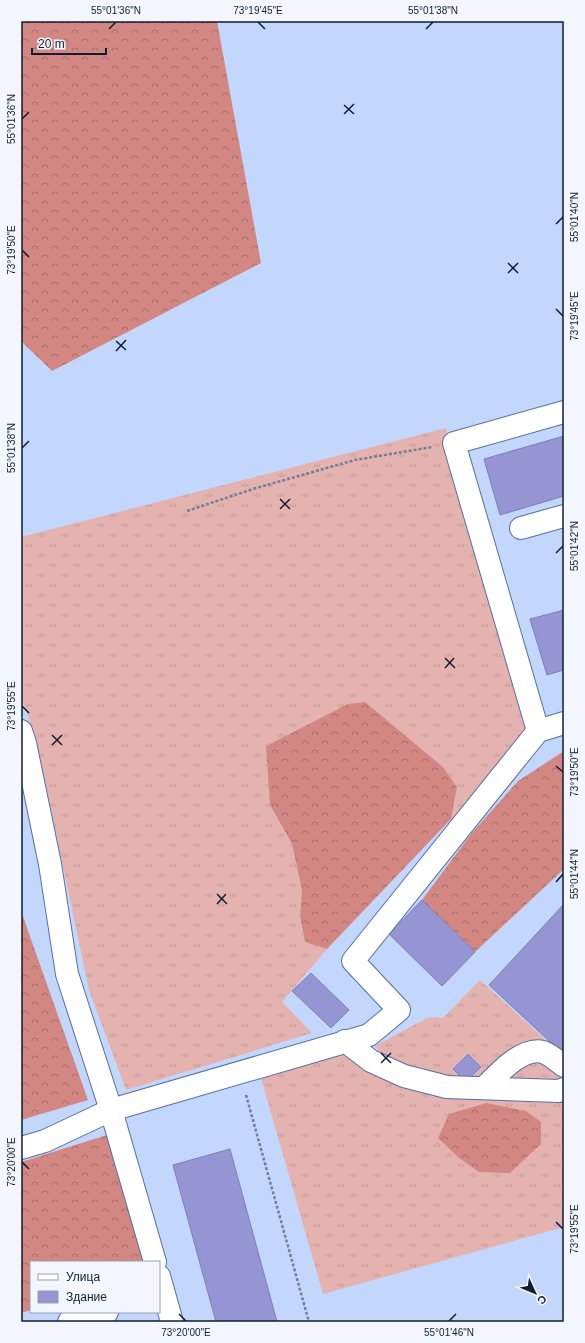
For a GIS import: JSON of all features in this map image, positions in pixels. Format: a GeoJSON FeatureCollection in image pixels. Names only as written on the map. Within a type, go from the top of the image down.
{"type":"FeatureCollection","features":[{"type":"Feature","properties":{"kind":"lane"},"geometry":{"type":"LineString","coordinates":[[538,731],[454,443],[564,412]]}},
{"type":"Feature","properties":{"kind":"lane"},"geometry":{"type":"LineString","coordinates":[[521,528],[564,516]]}},
{"type":"Feature","properties":{"kind":"lane"},"geometry":{"type":"LineString","coordinates":[[21,1148],[45,1141],[111,1110],[369,1035],[399,1010],[353,961],[538,731],[564,722]]}},
{"type":"Feature","properties":{"kind":"lane"},"geometry":{"type":"LineString","coordinates":[[21,732],[25,743],[50,864],[67,974],[111,1110],[155,1261]]}},
{"type":"Feature","properties":{"kind":"lane"},"geometry":{"type":"LineString","coordinates":[[345,1041],[371,1061],[404,1076],[447,1087],[559,1091],[564,1089]]}},
{"type":"Feature","properties":{"kind":"lane"},"geometry":{"type":"LineString","coordinates":[[484,1088],[515,1060],[528,1052],[543,1052],[564,1066]]}},
{"type":"Feature","properties":{"kind":"lane"},"geometry":{"type":"LineString","coordinates":[[160,1280],[172,1322]]}},
{"type":"Feature","properties":{"kind":"lane"},"geometry":{"type":"LineString","coordinates":[[69,1322],[103,1313]]}},
{"type":"Feature","properties":{"kind":"lane"},"geometry":{"type":"LineString","coordinates":[[155,1313],[169,1322]]}},
{"type":"Feature","properties":{"kind":"path"},"geometry":{"type":"LineString","coordinates":[[187,511],[253,489],[355,460],[454,443]]}},
{"type":"Feature","properties":{"kind":"path"},"geometry":{"type":"LineString","coordinates":[[240,1072],[308,1321]]}},
{"type":"Feature","properties":{"kind":"green space"},"geometry":{"type":"Polygon","coordinates":[[[21,21],[217,21],[261,263],[52,371],[21,341],[21,21]]]}},
{"type":"Feature","properties":{"kind":"green space"},"geometry":{"type":"Polygon","coordinates":[[[446,428],[529,733],[458,824],[451,819],[457,787],[443,767],[409,740],[270,805],[292,844],[302,891],[300,916],[305,942],[327,949],[282,1002],[312,1033],[126,1090],[89,990],[37,743],[21,696],[21,537],[446,428]]]}},
{"type":"Feature","properties":{"kind":"green space"},"geometry":{"type":"Polygon","coordinates":[[[365,702],[443,767],[457,787],[451,819],[327,949],[305,942],[300,916],[302,891],[292,844],[270,805],[266,746],[348,704],[365,702]]]}},
{"type":"Feature","properties":{"kind":"green space"},"geometry":{"type":"Polygon","coordinates":[[[564,751],[564,869],[475,952],[422,900],[471,834],[518,781],[564,751]]]}},
{"type":"Feature","properties":{"kind":"green space"},"geometry":{"type":"Polygon","coordinates":[[[21,911],[88,1100],[21,1120],[21,911]]]}},
{"type":"Feature","properties":{"kind":"green space"},"geometry":{"type":"Polygon","coordinates":[[[480,980],[548,1042],[482,1087],[467,1083],[482,1067],[468,1053],[452,1069],[461,1078],[410,1069],[389,1060],[375,1046],[427,1018],[443,1018],[480,980]]]}},
{"type":"Feature","properties":{"kind":"green space"},"geometry":{"type":"Polygon","coordinates":[[[344,1047],[369,1065],[564,1093],[564,1227],[323,1294],[259,1071],[344,1047]],[[486,1103],[450,1114],[438,1138],[486,1103]]]}},
{"type":"Feature","properties":{"kind":"green space"},"geometry":{"type":"Polygon","coordinates":[[[528,1053],[564,1067],[564,1088],[486,1088],[528,1053]]]}},
{"type":"Feature","properties":{"kind":"green space"},"geometry":{"type":"Polygon","coordinates":[[[486,1103],[526,1111],[541,1122],[541,1144],[510,1173],[479,1172],[459,1158],[438,1138],[449,1114],[486,1103]]]}},
{"type":"Feature","properties":{"kind":"green space"},"geometry":{"type":"Polygon","coordinates":[[[107,1135],[145,1261],[30,1261],[30,1310],[21,1313],[21,1162],[107,1135]]]}},
{"type":"Feature","properties":{"kind":"building"},"geometry":{"type":"Polygon","coordinates":[[[564,436],[564,496],[500,515],[484,459],[564,436]]]}},
{"type":"Feature","properties":{"kind":"building"},"geometry":{"type":"Polygon","coordinates":[[[564,610],[564,670],[547,675],[530,619],[564,610]]]}},
{"type":"Feature","properties":{"kind":"building"},"geometry":{"type":"Polygon","coordinates":[[[422,900],[475,952],[442,986],[389,934],[422,900]]]}},
{"type":"Feature","properties":{"kind":"building"},"geometry":{"type":"Polygon","coordinates":[[[564,904],[564,1055],[489,985],[564,904]]]}},
{"type":"Feature","properties":{"kind":"building"},"geometry":{"type":"Polygon","coordinates":[[[311,973],[349,1010],[331,1028],[292,991],[311,973]]]}},
{"type":"Feature","properties":{"kind":"building"},"geometry":{"type":"Polygon","coordinates":[[[468,1054],[481,1067],[466,1082],[453,1069],[468,1054]]]}},
{"type":"Feature","properties":{"kind":"building"},"geometry":{"type":"Polygon","coordinates":[[[230,1149],[277,1322],[216,1322],[173,1165],[230,1149]]]}}]}
